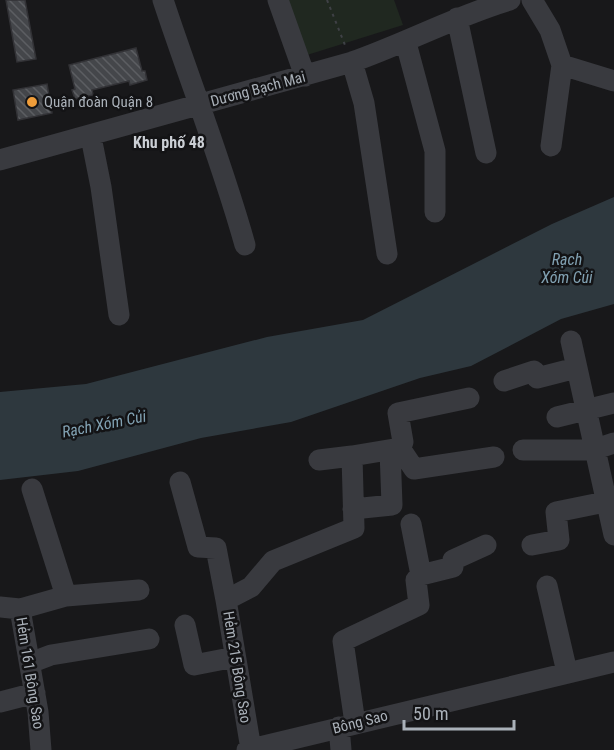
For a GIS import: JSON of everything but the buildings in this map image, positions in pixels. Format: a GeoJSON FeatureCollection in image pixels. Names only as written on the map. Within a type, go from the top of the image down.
{"type":"FeatureCollection","features":[{"type":"Feature","properties":{"kind":"street"},"geometry":{"type":"LineString","coordinates":[[163,0],[197,105],[224,175],[245,245]]}},
{"type":"Feature","properties":{"kind":"street"},"geometry":{"type":"LineString","coordinates":[[278,0],[305,76]]}},
{"type":"Feature","properties":{"kind":"street"},"geometry":{"type":"LineString","coordinates":[[532,0],[550,30],[562,65],[551,146]]}},
{"type":"Feature","properties":{"kind":"street","name":"Dương Bạch Mai"},"geometry":{"type":"LineString","coordinates":[[0,160],[91,137],[352,62],[406,43],[457,18],[502,1]]}},
{"type":"Feature","properties":{"kind":"street"},"geometry":{"type":"LineString","coordinates":[[457,18],[486,153]]}},
{"type":"Feature","properties":{"kind":"street"},"geometry":{"type":"LineString","coordinates":[[406,43],[435,150],[435,212]]}},
{"type":"Feature","properties":{"kind":"street"},"geometry":{"type":"LineString","coordinates":[[352,62],[364,103],[387,254]]}},
{"type":"Feature","properties":{"kind":"street"},"geometry":{"type":"LineString","coordinates":[[562,65],[614,81]]}},
{"type":"Feature","properties":{"kind":"street"},"geometry":{"type":"LineString","coordinates":[[91,137],[101,187],[119,315]]}},
{"type":"Feature","properties":{"kind":"street"},"geometry":{"type":"LineString","coordinates":[[571,341],[593,450],[614,535]]}},
{"type":"Feature","properties":{"kind":"street"},"geometry":{"type":"LineString","coordinates":[[504,381],[534,371],[537,378],[576,368]]}},
{"type":"Feature","properties":{"kind":"street"},"geometry":{"type":"LineString","coordinates":[[319,460],[395,449],[403,442],[398,412],[469,398]]}},
{"type":"Feature","properties":{"kind":"street"},"geometry":{"type":"LineString","coordinates":[[557,417],[585,412],[614,403]]}},
{"type":"Feature","properties":{"kind":"street"},"geometry":{"type":"LineString","coordinates":[[523,450],[593,450],[614,443]]}},
{"type":"Feature","properties":{"kind":"street"},"geometry":{"type":"LineString","coordinates":[[395,449],[414,469],[494,457]]}},
{"type":"Feature","properties":{"kind":"street"},"geometry":{"type":"LineString","coordinates":[[353,509],[392,506],[395,449]]}},
{"type":"Feature","properties":{"kind":"street","name":"Hẻm 215 Bông Sao"},"geometry":{"type":"LineString","coordinates":[[249,750],[226,600],[251,587],[273,561],[354,528],[352,456]]}},
{"type":"Feature","properties":{"kind":"street"},"geometry":{"type":"LineString","coordinates":[[180,482],[198,547],[216,548],[226,600]]}},
{"type":"Feature","properties":{"kind":"street"},"geometry":{"type":"LineString","coordinates":[[32,489],[66,596]]}},
{"type":"Feature","properties":{"kind":"street"},"geometry":{"type":"LineString","coordinates":[[532,545],[559,540],[556,512],[605,502]]}},
{"type":"Feature","properties":{"kind":"street"},"geometry":{"type":"LineString","coordinates":[[411,524],[421,575]]}},
{"type":"Feature","properties":{"kind":"street"},"geometry":{"type":"LineString","coordinates":[[341,750],[347,725],[343,641],[419,605],[416,580],[421,575],[453,567],[453,560],[486,545]]}},
{"type":"Feature","properties":{"kind":"street"},"geometry":{"type":"LineString","coordinates":[[547,586],[567,672]]}},
{"type":"Feature","properties":{"kind":"street","name":"Hẻm 161 Bông Sao"},"geometry":{"type":"LineString","coordinates":[[41,750],[30,663],[10,608],[66,596],[139,590]]}},
{"type":"Feature","properties":{"kind":"street"},"geometry":{"type":"LineString","coordinates":[[185,625],[194,665],[235,657]]}},
{"type":"Feature","properties":{"kind":"street"},"geometry":{"type":"LineString","coordinates":[[30,663],[51,655],[149,639]]}},
{"type":"Feature","properties":{"kind":"street","name":"Bông Sao"},"geometry":{"type":"LineString","coordinates":[[249,750],[614,662]]}},
{"type":"Feature","properties":{"kind":"street"},"geometry":{"type":"LineString","coordinates":[[0,702],[35,693]]}},
{"type":"Feature","properties":{"kind":"path"},"geometry":{"type":"LineString","coordinates":[[327,0],[352,62]]}},
{"type":"Feature","properties":{"kind":"shaded area"},"geometry":{"type":"Polygon","coordinates":[[[288,0],[394,0],[403,25],[307,55],[288,0]]]}},
{"type":"Feature","properties":{"kind":"water","name":"Rạch Xóm Củi"},"geometry":{"type":"Polygon","coordinates":[[[614,197],[614,304],[561,319],[471,366],[420,378],[291,422],[201,438],[78,471],[0,480],[0,392],[86,384],[267,337],[363,320],[552,224],[614,197]]]}},
{"type":"Feature","properties":{"kind":"place","name":"Quận đoàn Quận 8"},"geometry":{"type":"Point","coordinates":[32,102]}},
{"type":"Feature","properties":{"kind":"district","name":"Khu phố 48"},"geometry":{"type":"Point","coordinates":[169,142]}}]}
